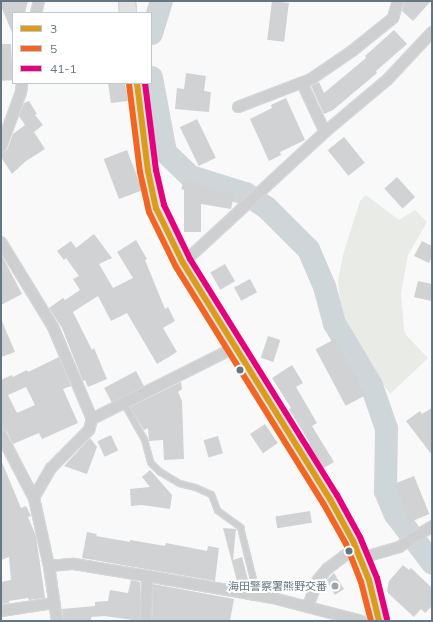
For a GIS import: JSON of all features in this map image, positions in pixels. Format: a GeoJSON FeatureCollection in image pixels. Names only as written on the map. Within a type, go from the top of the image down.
{"type":"FeatureCollection","features":[{"type":"Feature","properties":{"kind":"main road"},"geometry":{"type":"LineString","coordinates":[[127,1],[128,12]]}},
{"type":"Feature","properties":{"kind":"main road"},"geometry":{"type":"LineString","coordinates":[[137,84],[148,172],[156,208],[183,264],[234,348],[330,499],[359,552],[369,580],[379,621]]}},
{"type":"Feature","properties":{"kind":"street"},"geometry":{"type":"LineString","coordinates":[[36,12],[39,1]]}},
{"type":"Feature","properties":{"kind":"street"},"geometry":{"type":"LineString","coordinates":[[238,107],[311,79],[352,52],[393,18],[398,1]]}},
{"type":"Feature","properties":{"kind":"street"},"geometry":{"type":"LineString","coordinates":[[183,264],[325,132],[387,80],[432,32]]}},
{"type":"Feature","properties":{"kind":"street"},"geometry":{"type":"LineString","coordinates":[[302,83],[325,132]]}},
{"type":"Feature","properties":{"kind":"street"},"geometry":{"type":"LineString","coordinates":[[1,147],[21,92],[22,84]]}},
{"type":"Feature","properties":{"kind":"street"},"geometry":{"type":"LineString","coordinates":[[1,242],[53,327],[81,388],[92,419],[89,430],[51,468],[34,498]]}},
{"type":"Feature","properties":{"kind":"street"},"geometry":{"type":"LineString","coordinates":[[92,419],[234,348]]}},
{"type":"Feature","properties":{"kind":"street"},"geometry":{"type":"LineString","coordinates":[[1,435],[34,498],[50,566],[57,621]]}},
{"type":"Feature","properties":{"kind":"street"},"geometry":{"type":"LineString","coordinates":[[308,606],[318,580],[327,569],[359,552],[399,547],[432,526]]}},
{"type":"Feature","properties":{"kind":"street"},"geometry":{"type":"LineString","coordinates":[[50,566],[74,564],[147,576],[308,606],[361,621]]}},
{"type":"Feature","properties":{"kind":"street"},"geometry":{"type":"LineString","coordinates":[[146,621],[147,576]]}},
{"type":"Feature","properties":{"kind":"street"},"geometry":{"type":"LineString","coordinates":[[1,610],[54,603]]}},
{"type":"Feature","properties":{"kind":"lane"},"geometry":{"type":"LineString","coordinates":[[124,404],[144,439],[150,462],[159,471],[179,482],[211,494],[217,510],[240,527],[257,596]]}},
{"type":"Feature","properties":{"kind":"shaded area"},"geometry":{"type":"Polygon","coordinates":[[[366,195],[399,220],[415,210],[427,222],[408,255],[401,293],[404,330],[406,335],[428,358],[390,394],[345,330],[340,303],[338,281],[343,255],[360,201],[366,195]]]}},
{"type":"Feature","properties":{"kind":"building"},"geometry":{"type":"Polygon","coordinates":[[[1,1],[28,1],[25,12],[12,12],[12,33],[1,6],[1,1]]]}},
{"type":"Feature","properties":{"kind":"building"},"geometry":{"type":"Polygon","coordinates":[[[272,1],[289,3],[284,42],[267,40],[272,1]]]}},
{"type":"Feature","properties":{"kind":"building"},"geometry":{"type":"Polygon","coordinates":[[[404,1],[431,1],[413,21],[402,11],[404,1]]]}},
{"type":"Feature","properties":{"kind":"building"},"geometry":{"type":"Polygon","coordinates":[[[394,30],[407,44],[376,71],[377,73],[333,110],[324,114],[311,86],[319,82],[324,93],[366,58],[365,56],[394,30]]]}},
{"type":"Feature","properties":{"kind":"building"},"geometry":{"type":"Polygon","coordinates":[[[1,44],[11,44],[12,80],[1,81],[1,44]]]}},
{"type":"Feature","properties":{"kind":"building"},"geometry":{"type":"Polygon","coordinates":[[[186,73],[206,76],[204,91],[211,92],[209,112],[175,109],[177,88],[184,89],[186,73]]]}},
{"type":"Feature","properties":{"kind":"building"},"geometry":{"type":"Polygon","coordinates":[[[108,84],[125,84],[128,101],[111,103],[108,84]]]}},
{"type":"Feature","properties":{"kind":"building"},"geometry":{"type":"Polygon","coordinates":[[[286,98],[305,140],[280,152],[281,155],[269,161],[250,119],[272,108],[271,105],[286,98]]]}},
{"type":"Feature","properties":{"kind":"building"},"geometry":{"type":"Polygon","coordinates":[[[29,101],[37,114],[35,115],[43,125],[34,132],[45,149],[26,161],[12,174],[1,157],[1,153],[7,150],[13,134],[25,125],[19,116],[24,103],[29,101]]]}},
{"type":"Feature","properties":{"kind":"building"},"geometry":{"type":"Polygon","coordinates":[[[197,119],[216,158],[199,166],[180,127],[197,119]]]}},
{"type":"Feature","properties":{"kind":"building"},"geometry":{"type":"Polygon","coordinates":[[[344,137],[365,163],[348,176],[328,150],[344,137]]]}},
{"type":"Feature","properties":{"kind":"building"},"geometry":{"type":"Polygon","coordinates":[[[127,150],[142,190],[119,199],[104,159],[127,150]]]}},
{"type":"Feature","properties":{"kind":"building"},"geometry":{"type":"Polygon","coordinates":[[[397,177],[415,197],[402,208],[384,188],[397,177]]]}},
{"type":"Feature","properties":{"kind":"building"},"geometry":{"type":"Polygon","coordinates":[[[185,179],[216,191],[234,194],[231,209],[201,204],[201,232],[184,232],[184,190],[181,189],[185,179]]]}},
{"type":"Feature","properties":{"kind":"building"},"geometry":{"type":"Polygon","coordinates":[[[94,234],[112,258],[99,264],[113,288],[133,278],[117,252],[136,240],[147,259],[145,260],[165,309],[168,307],[175,321],[163,328],[177,352],[157,364],[127,313],[111,321],[98,296],[73,312],[92,350],[94,348],[107,379],[88,387],[85,380],[83,381],[62,328],[49,308],[63,298],[65,300],[80,290],[73,279],[79,276],[66,258],[64,260],[57,251],[71,241],[76,248],[94,234]]]}},
{"type":"Feature","properties":{"kind":"building"},"geometry":{"type":"Polygon","coordinates":[[[422,241],[432,246],[432,257],[429,263],[414,256],[422,241]]]}},
{"type":"Feature","properties":{"kind":"building"},"geometry":{"type":"Polygon","coordinates":[[[1,254],[22,294],[1,305],[1,254]]]}},
{"type":"Feature","properties":{"kind":"building"},"geometry":{"type":"Polygon","coordinates":[[[225,264],[235,281],[220,290],[210,272],[225,264]]]}},
{"type":"Feature","properties":{"kind":"building"},"geometry":{"type":"Polygon","coordinates":[[[250,279],[257,292],[241,301],[234,287],[250,279]]]}},
{"type":"Feature","properties":{"kind":"building"},"geometry":{"type":"Polygon","coordinates":[[[418,281],[432,284],[431,301],[414,297],[418,281]]]}},
{"type":"Feature","properties":{"kind":"building"},"geometry":{"type":"Polygon","coordinates":[[[1,319],[15,352],[1,357],[1,319]]]}},
{"type":"Feature","properties":{"kind":"building"},"geometry":{"type":"Polygon","coordinates":[[[268,336],[280,340],[273,362],[261,358],[268,336]]]}},
{"type":"Feature","properties":{"kind":"building"},"geometry":{"type":"Polygon","coordinates":[[[335,339],[365,396],[346,406],[316,349],[335,339]]]}},
{"type":"Feature","properties":{"kind":"building"},"geometry":{"type":"Polygon","coordinates":[[[59,357],[71,386],[63,389],[78,423],[42,439],[39,433],[13,444],[7,432],[1,429],[1,380],[12,375],[13,377],[27,370],[28,372],[59,357]],[[26,387],[8,395],[17,413],[35,405],[26,387]]]}},
{"type":"Feature","properties":{"kind":"building"},"geometry":{"type":"Polygon","coordinates":[[[292,365],[303,383],[296,387],[317,423],[312,426],[334,462],[322,469],[307,444],[310,443],[289,409],[291,408],[272,378],[292,365]]]}},
{"type":"Feature","properties":{"kind":"building"},"geometry":{"type":"Polygon","coordinates":[[[136,371],[144,386],[112,403],[104,388],[136,371]]]}},
{"type":"Feature","properties":{"kind":"building"},"geometry":{"type":"Polygon","coordinates":[[[181,382],[182,389],[178,392],[182,401],[184,459],[164,460],[163,440],[149,441],[148,428],[144,430],[130,407],[181,382]]]}},
{"type":"Feature","properties":{"kind":"building"},"geometry":{"type":"Polygon","coordinates":[[[432,408],[432,455],[406,421],[420,411],[422,414],[432,408]]]}},
{"type":"Feature","properties":{"kind":"building"},"geometry":{"type":"Polygon","coordinates":[[[265,424],[278,443],[263,453],[250,434],[265,424]]]}},
{"type":"Feature","properties":{"kind":"building"},"geometry":{"type":"Polygon","coordinates":[[[111,435],[118,450],[105,457],[97,441],[111,435]]]}},
{"type":"Feature","properties":{"kind":"building"},"geometry":{"type":"Polygon","coordinates":[[[218,436],[223,453],[209,457],[204,440],[218,436]]]}},
{"type":"Feature","properties":{"kind":"building"},"geometry":{"type":"Polygon","coordinates":[[[90,438],[97,447],[87,474],[64,466],[90,438]]]}},
{"type":"Feature","properties":{"kind":"building"},"geometry":{"type":"Polygon","coordinates":[[[1,460],[21,508],[26,506],[31,516],[28,517],[36,536],[45,598],[29,600],[28,598],[1,604],[1,582],[11,580],[9,557],[1,560],[1,460]]]}},
{"type":"Feature","properties":{"kind":"building"},"geometry":{"type":"Polygon","coordinates":[[[150,470],[172,495],[170,509],[142,505],[131,506],[130,489],[150,487],[142,477],[150,470]]]}},
{"type":"Feature","properties":{"kind":"building"},"geometry":{"type":"Polygon","coordinates":[[[414,476],[429,514],[410,522],[395,484],[414,476]]]}},
{"type":"Feature","properties":{"kind":"building"},"geometry":{"type":"Polygon","coordinates":[[[310,511],[312,523],[277,528],[275,516],[310,511]]]}},
{"type":"Feature","properties":{"kind":"building"},"geometry":{"type":"Polygon","coordinates":[[[223,528],[236,529],[233,560],[242,557],[249,584],[238,585],[223,528]]]}},
{"type":"Feature","properties":{"kind":"building"},"geometry":{"type":"Polygon","coordinates":[[[87,532],[97,534],[96,536],[130,542],[130,540],[165,546],[166,543],[207,551],[208,546],[219,548],[215,581],[82,558],[87,532]]]}},
{"type":"Feature","properties":{"kind":"building"},"geometry":{"type":"Polygon","coordinates":[[[403,565],[409,570],[411,568],[432,588],[432,606],[425,613],[421,609],[414,617],[388,593],[387,590],[389,581],[403,565]]]}},
{"type":"Feature","properties":{"kind":"building"},"geometry":{"type":"Polygon","coordinates":[[[334,573],[344,589],[335,595],[326,581],[334,573]]]}},
{"type":"Feature","properties":{"kind":"building"},"geometry":{"type":"Polygon","coordinates":[[[131,580],[140,582],[140,621],[104,616],[91,617],[91,621],[63,621],[62,609],[95,606],[95,602],[108,601],[110,590],[128,593],[131,580]]]}},
{"type":"Feature","properties":{"kind":"building"},"geometry":{"type":"Polygon","coordinates":[[[153,584],[234,599],[230,621],[152,621],[153,584]]]}},
{"type":"Feature","properties":{"kind":"waterway"},"geometry":{"type":"LineString","coordinates":[[152,30],[161,1]]}},
{"type":"Feature","properties":{"kind":"waterway"},"geometry":{"type":"LineString","coordinates":[[152,82],[165,152],[190,176],[245,193],[266,207],[308,249],[324,286],[334,323],[371,385],[386,428],[385,491],[395,514],[432,563]]}},
{"type":"Feature","properties":{"kind":"transit line","name":"5"},"geometry":{"type":"LineString","coordinates":[[129,84],[140,172],[149,212],[176,267],[323,503],[346,544],[361,582],[371,621]]}},
{"type":"Feature","properties":{"kind":"transit line","name":"3"},"geometry":{"type":"LineString","coordinates":[[137,84],[148,171],[156,208],[183,263],[330,499],[353,541],[369,580],[379,621]]}},
{"type":"Feature","properties":{"kind":"transit line","name":"41-1"},"geometry":{"type":"LineString","coordinates":[[145,84],[156,170],[164,205],[190,259],[337,495],[360,537],[377,578],[387,619]]}},
{"type":"Feature","properties":{"kind":"place","name":"海田警察署熊野交番"},"geometry":{"type":"Point","coordinates":[335,586]}}]}
